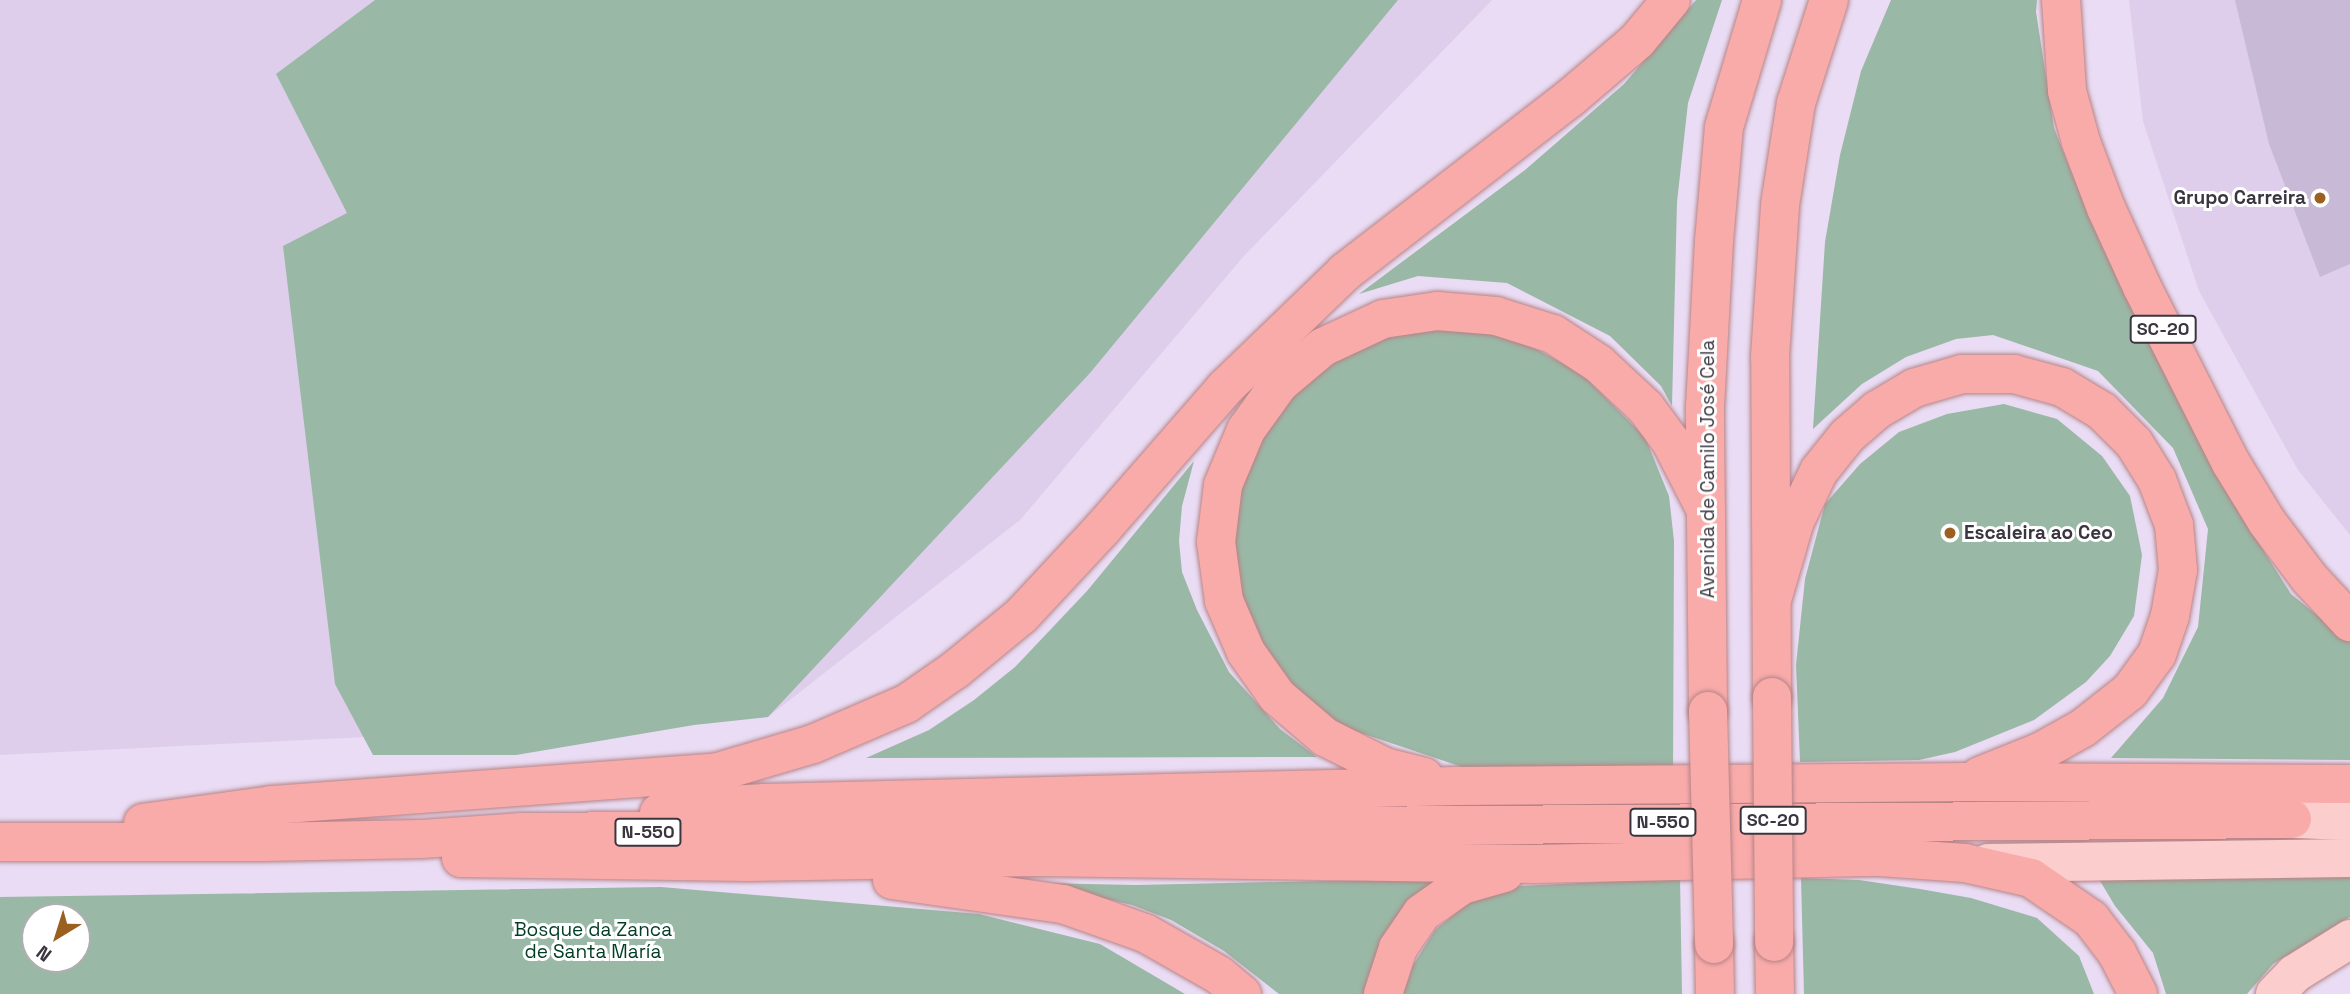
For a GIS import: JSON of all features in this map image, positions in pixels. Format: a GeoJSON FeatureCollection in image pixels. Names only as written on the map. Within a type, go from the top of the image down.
{"type":"FeatureCollection","features":[{"type":"Feature","properties":{"kind":"highway"},"geometry":{"type":"LineString","coordinates":[[52,842],[167,818],[272,805],[718,772],[813,744],[906,704],[955,670],[1021,616],[1103,528],[1225,388],[1345,272],[1569,99],[1637,41],[1671,0]]}},
{"type":"Feature","properties":{"kind":"highway","name":"Avenida de Camilo José Cela"},"geometry":{"type":"LineString","coordinates":[[1715,994],[1708,711],[1705,407],[1724,127],[1762,0]]}},
{"type":"Feature","properties":{"kind":"highway","name":"SC-20"},"geometry":{"type":"LineString","coordinates":[[1775,994],[1770,357],[1780,205],[1796,103],[1829,0]]}},
{"type":"Feature","properties":{"kind":"highway","name":"SC-20"},"geometry":{"type":"LineString","coordinates":[[2061,0],[2061,31],[2070,104],[2106,208],[2142,287],[2231,463],[2267,522],[2310,579],[2350,622]]}},
{"type":"Feature","properties":{"kind":"highway"},"geometry":{"type":"LineString","coordinates":[[1456,786],[1385,766],[1325,737],[1277,696],[1246,652],[1224,601],[1216,542],[1223,485],[1246,430],[1279,384],[1323,347],[1383,319],[1437,311],[1496,316],[1553,334],[1599,363],[1646,408],[1671,442],[1706,510]]}},
{"type":"Feature","properties":{"kind":"highway"},"geometry":{"type":"LineString","coordinates":[[1772,600],[1795,521],[1819,471],[1847,436],[1877,410],[1914,388],[1962,373],[2014,374],[2062,387],[2102,411],[2134,443],[2157,480],[2174,525],[2178,570],[2171,616],[2157,654],[2130,691],[2083,728],[2040,752],[1965,782]]}},
{"type":"Feature","properties":{"kind":"highway"},"geometry":{"type":"LineString","coordinates":[[522,832],[710,806],[1456,786],[1859,782],[2350,785]]}},
{"type":"Feature","properties":{"kind":"highway","name":"N-550"},"geometry":{"type":"LineString","coordinates":[[0,842],[262,842],[422,839],[522,832],[689,833],[1407,823],[2292,819]]}},
{"type":"Feature","properties":{"kind":"highway"},"geometry":{"type":"LineString","coordinates":[[262,842],[321,855],[748,862],[1038,858],[1534,864],[1880,857],[1965,863],[2031,878],[2091,919],[2117,953],[2138,994]]}},
{"type":"Feature","properties":{"kind":"highway"},"geometry":{"type":"LineString","coordinates":[[748,862],[1063,904],[1145,933],[1219,975],[1242,994]]}},
{"type":"Feature","properties":{"kind":"highway"},"geometry":{"type":"LineString","coordinates":[[1383,994],[1398,948],[1422,913],[1462,886],[1534,864]]}},
{"type":"Feature","properties":{"kind":"main road"},"geometry":{"type":"LineString","coordinates":[[2292,819],[2350,819]]}},
{"type":"Feature","properties":{"kind":"main road"},"geometry":{"type":"LineString","coordinates":[[1965,863],[2350,858]]}},
{"type":"Feature","properties":{"kind":"main road"},"geometry":{"type":"LineString","coordinates":[[2275,994],[2294,974],[2350,939]]}},
{"type":"Feature","properties":{"kind":"shaded area"},"geometry":{"type":"Polygon","coordinates":[[[0,0],[1492,0],[1244,256],[1020,520],[768,717],[0,755],[0,0]]]}},
{"type":"Feature","properties":{"kind":"shaded area"},"geometry":{"type":"Polygon","coordinates":[[[2129,0],[2350,0],[2350,535],[2298,470],[2199,291],[2143,121],[2129,0]]]}},
{"type":"Feature","properties":{"kind":"green space"},"geometry":{"type":"Polygon","coordinates":[[[375,0],[1398,0],[1090,373],[768,717],[694,725],[516,755],[373,755],[335,684],[283,246],[347,213],[276,74],[375,0]]]}},
{"type":"Feature","properties":{"kind":"green space"},"geometry":{"type":"Polygon","coordinates":[[[1696,0],[1722,0],[1688,103],[1677,202],[1672,406],[1661,386],[1610,336],[1507,283],[1418,276],[1359,294],[1525,170],[1624,84],[1696,0]]]}},
{"type":"Feature","properties":{"kind":"green space"},"geometry":{"type":"Polygon","coordinates":[[[1891,0],[2037,0],[2036,12],[2054,128],[2087,211],[2229,496],[2291,594],[2350,642],[2350,760],[2111,758],[2163,698],[2198,627],[2208,529],[2173,448],[2098,371],[1993,335],[1956,339],[1906,357],[1862,384],[1813,429],[1825,242],[1840,155],[1861,71],[1891,0]]]}},
{"type":"Feature","properties":{"kind":"green space"},"geometry":{"type":"Polygon","coordinates":[[[1454,328],[1516,338],[1582,374],[1645,437],[1669,496],[1674,541],[1673,776],[1489,776],[1337,725],[1268,664],[1242,598],[1235,553],[1237,480],[1273,413],[1323,357],[1386,329],[1454,328]]]}},
{"type":"Feature","properties":{"kind":"green space"},"geometry":{"type":"Polygon","coordinates":[[[2004,404],[2057,419],[2102,456],[2130,496],[2142,555],[2134,616],[2110,656],[2086,682],[2034,720],[1955,752],[1919,760],[1800,762],[1796,665],[1805,579],[1825,504],[1860,464],[1899,432],[1947,414],[2004,404]]]}},
{"type":"Feature","properties":{"kind":"green space"},"geometry":{"type":"Polygon","coordinates":[[[1194,461],[1182,506],[1179,541],[1182,572],[1197,610],[1229,672],[1280,729],[1317,757],[866,758],[929,730],[974,700],[1015,667],[1087,591],[1194,461]]]}},
{"type":"Feature","properties":{"kind":"green space"},"geometry":{"type":"Polygon","coordinates":[[[2096,874],[2350,876],[2350,917],[2273,964],[2247,994],[2166,994],[2153,953],[2115,906],[2096,874]]]}},
{"type":"Feature","properties":{"kind":"green space"},"geometry":{"type":"Polygon","coordinates":[[[1680,878],[1682,994],[1403,994],[1413,965],[1435,930],[1473,899],[1517,886],[1680,878]]]}},
{"type":"Feature","properties":{"kind":"green space"},"geometry":{"type":"Polygon","coordinates":[[[1801,878],[1859,880],[1920,889],[1971,898],[2037,918],[2079,956],[2094,994],[1804,994],[1801,878]]]}},
{"type":"Feature","properties":{"kind":"green space"},"geometry":{"type":"Polygon","coordinates":[[[1416,879],[1435,882],[1368,994],[1279,994],[1224,951],[1171,920],[1132,905],[1038,883],[1136,885],[1416,879]]]}},
{"type":"Feature","properties":{"kind":"green space","name":"Bosque da Zanca de Santa María"},"geometry":{"type":"Polygon","coordinates":[[[661,887],[979,914],[1100,944],[1185,994],[0,994],[0,897],[661,887]]]}},
{"type":"Feature","properties":{"kind":"building"},"geometry":{"type":"Polygon","coordinates":[[[2235,0],[2350,0],[2350,264],[2320,277],[2269,144],[2235,0]]]}},
{"type":"Feature","properties":{"kind":"place","name":"Grupo Carreira"},"geometry":{"type":"Point","coordinates":[2320,198]}},
{"type":"Feature","properties":{"kind":"place","name":"Escaleira ao Ceo"},"geometry":{"type":"Point","coordinates":[1950,533]}}]}
